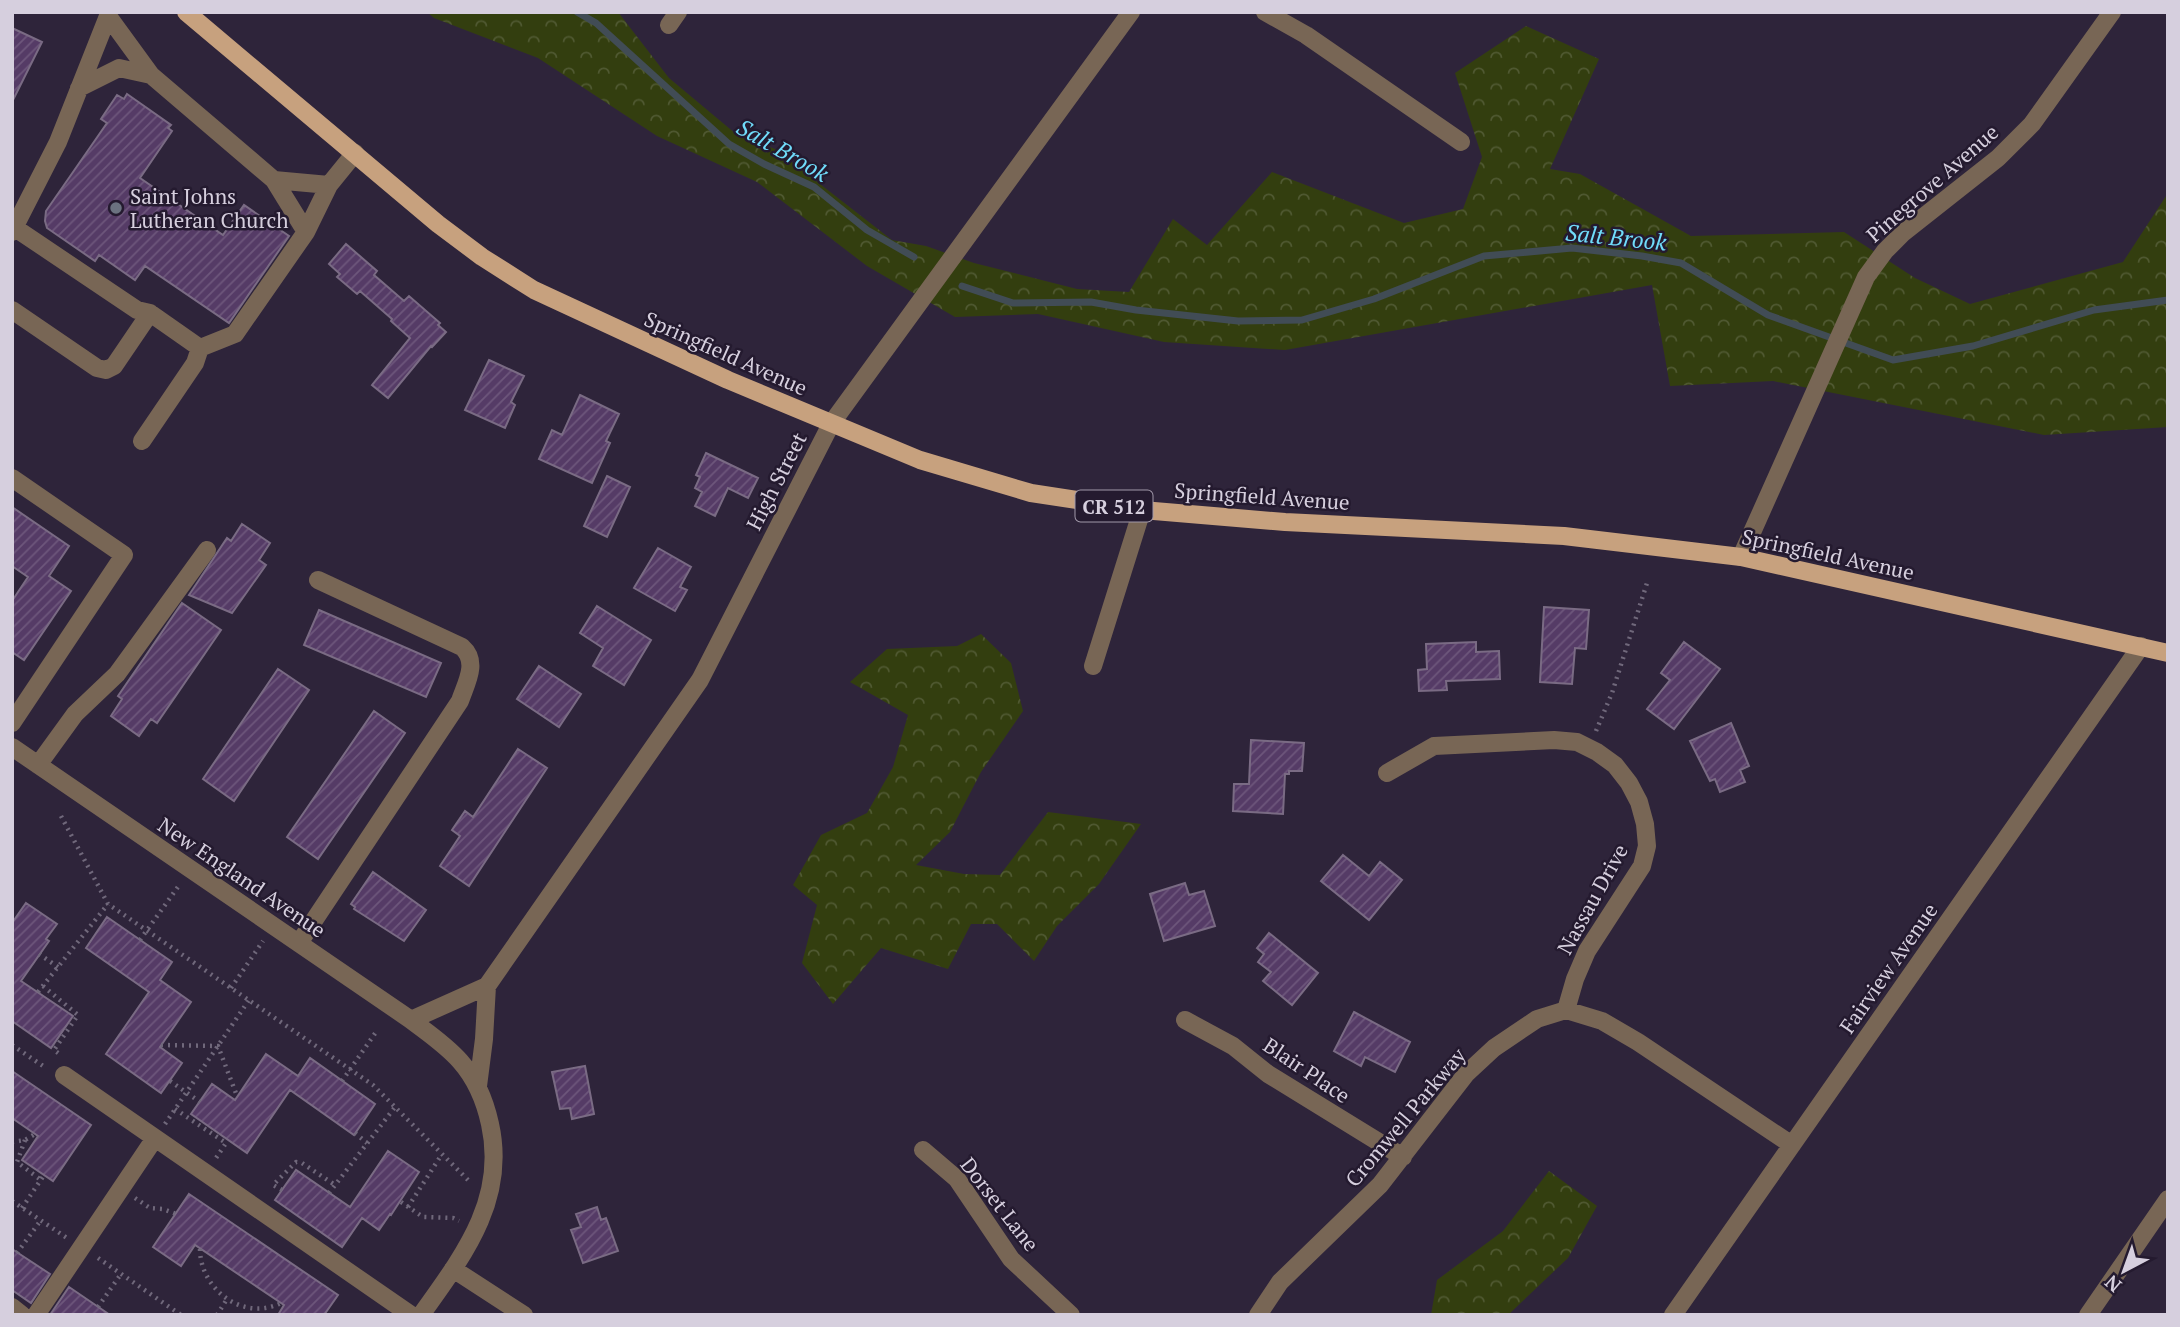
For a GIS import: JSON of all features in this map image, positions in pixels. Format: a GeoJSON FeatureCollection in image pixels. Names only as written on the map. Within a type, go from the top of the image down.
{"type":"FeatureCollection","features":[{"type":"Feature","properties":{"kind":"main road","name":"Springfield Avenue"},"geometry":{"type":"LineString","coordinates":[[186,12],[438,224],[482,257],[534,290],[728,380],[920,460],[1031,493],[1142,510],[1284,522],[1564,536],[1741,557],[2168,653]]}},
{"type":"Feature","properties":{"kind":"street","name":"High Street"},"geometry":{"type":"LineString","coordinates":[[487,986],[700,680],[831,425],[1131,12]]}},
{"type":"Feature","properties":{"kind":"street"},"geometry":{"type":"LineString","coordinates":[[1265,12],[1306,35],[1461,142]]}},
{"type":"Feature","properties":{"kind":"street","name":"Pinegrove Avenue"},"geometry":{"type":"LineString","coordinates":[[1741,557],[1866,277],[1885,251],[1903,233],[1998,158],[2032,124],[2112,12]]}},
{"type":"Feature","properties":{"kind":"street"},"geometry":{"type":"LineString","coordinates":[[108,14],[151,75],[275,180],[306,232]]}},
{"type":"Feature","properties":{"kind":"street"},"geometry":{"type":"LineString","coordinates":[[108,14],[58,142],[14,230],[137,310],[150,313],[200,348]]}},
{"type":"Feature","properties":{"kind":"street"},"geometry":{"type":"LineString","coordinates":[[79,89],[119,68],[151,75]]}},
{"type":"Feature","properties":{"kind":"street"},"geometry":{"type":"LineString","coordinates":[[142,441],[195,363],[200,348],[235,334],[306,232],[329,185],[355,153]]}},
{"type":"Feature","properties":{"kind":"street"},"geometry":{"type":"LineString","coordinates":[[275,180],[329,185]]}},
{"type":"Feature","properties":{"kind":"street"},"geometry":{"type":"LineString","coordinates":[[12,310],[97,369],[106,370],[114,366],[150,313]]}},
{"type":"Feature","properties":{"kind":"street"},"geometry":{"type":"LineString","coordinates":[[12,478],[124,555],[12,723]]}},
{"type":"Feature","properties":{"kind":"street"},"geometry":{"type":"LineString","coordinates":[[1093,666],[1142,510]]}},
{"type":"Feature","properties":{"kind":"street"},"geometry":{"type":"LineString","coordinates":[[38,765],[75,714],[117,674],[207,550]]}},
{"type":"Feature","properties":{"kind":"street"},"geometry":{"type":"LineString","coordinates":[[299,943],[460,701],[472,663],[469,654],[462,647],[318,580]]}},
{"type":"Feature","properties":{"kind":"street","name":"Fairview Avenue"},"geometry":{"type":"LineString","coordinates":[[1673,1315],[2141,646]]}},
{"type":"Feature","properties":{"kind":"street","name":"Nassau Drive"},"geometry":{"type":"LineString","coordinates":[[1387,773],[1434,746],[1554,740],[1577,742],[1589,748],[1615,765],[1629,783],[1639,802],[1645,824],[1647,846],[1642,866],[1587,951],[1566,1010]]}},
{"type":"Feature","properties":{"kind":"street","name":"New England Avenue"},"geometry":{"type":"LineString","coordinates":[[12,747],[411,1020],[445,1046],[462,1063],[478,1086]]}},
{"type":"Feature","properties":{"kind":"street"},"geometry":{"type":"LineString","coordinates":[[411,1020],[487,986],[478,1086],[494,1139],[495,1168],[489,1202],[477,1229],[453,1269],[421,1315]]}},
{"type":"Feature","properties":{"kind":"street"},"geometry":{"type":"LineString","coordinates":[[1566,1010],[1602,1021],[1638,1042],[1792,1145]]}},
{"type":"Feature","properties":{"kind":"street","name":"Cromwell Parkway"},"geometry":{"type":"LineString","coordinates":[[1258,1315],[1280,1282],[1381,1185],[1466,1074],[1494,1048],[1537,1019],[1566,1010]]}},
{"type":"Feature","properties":{"kind":"street","name":"Blair Place"},"geometry":{"type":"LineString","coordinates":[[1185,1020],[1233,1046],[1301,1096],[1403,1157]]}},
{"type":"Feature","properties":{"kind":"street"},"geometry":{"type":"LineString","coordinates":[[64,1075],[411,1315]]}},
{"type":"Feature","properties":{"kind":"street"},"geometry":{"type":"LineString","coordinates":[[36,1315],[155,1138]]}},
{"type":"Feature","properties":{"kind":"street","name":"Dorset Lane"},"geometry":{"type":"LineString","coordinates":[[923,1150],[957,1179],[1011,1259],[1071,1315]]}},
{"type":"Feature","properties":{"kind":"street"},"geometry":{"type":"LineString","coordinates":[[2088,1315],[2168,1199]]}},
{"type":"Feature","properties":{"kind":"street"},"geometry":{"type":"LineString","coordinates":[[453,1269],[524,1315]]}},
{"type":"Feature","properties":{"kind":"street"},"geometry":{"type":"LineString","coordinates":[[12,1307],[22,1315]]}},
{"type":"Feature","properties":{"kind":"path"},"geometry":{"type":"LineString","coordinates":[[1589,748],[1612,693],[1647,583]]}},
{"type":"Feature","properties":{"kind":"path"},"geometry":{"type":"LineString","coordinates":[[61,816],[108,904],[373,1085],[471,1183]]}},
{"type":"Feature","properties":{"kind":"path"},"geometry":{"type":"LineString","coordinates":[[140,940],[191,869]]}},
{"type":"Feature","properties":{"kind":"path"},"geometry":{"type":"LineString","coordinates":[[38,992],[108,904]]}},
{"type":"Feature","properties":{"kind":"path"},"geometry":{"type":"LineString","coordinates":[[231,988],[274,926]]}},
{"type":"Feature","properties":{"kind":"path"},"geometry":{"type":"LineString","coordinates":[[39,954],[58,967]]}},
{"type":"Feature","properties":{"kind":"path"},"geometry":{"type":"LineString","coordinates":[[12,1045],[51,1071],[64,1075],[64,1057],[54,1050],[78,1015],[43,986]]}},
{"type":"Feature","properties":{"kind":"path"},"geometry":{"type":"LineString","coordinates":[[155,1138],[249,1000]]}},
{"type":"Feature","properties":{"kind":"path"},"geometry":{"type":"LineString","coordinates":[[342,1081],[376,1032]]}},
{"type":"Feature","properties":{"kind":"path"},"geometry":{"type":"LineString","coordinates":[[161,1045],[218,1046]]}},
{"type":"Feature","properties":{"kind":"path"},"geometry":{"type":"LineString","coordinates":[[218,1046],[237,1096]]}},
{"type":"Feature","properties":{"kind":"path"},"geometry":{"type":"LineString","coordinates":[[170,1081],[200,1102]]}},
{"type":"Feature","properties":{"kind":"path"},"geometry":{"type":"LineString","coordinates":[[329,1193],[395,1107]]}},
{"type":"Feature","properties":{"kind":"path"},"geometry":{"type":"LineString","coordinates":[[175,1109],[226,1143],[206,1173]]}},
{"type":"Feature","properties":{"kind":"path"},"geometry":{"type":"LineString","coordinates":[[355,1133],[367,1143]]}},
{"type":"Feature","properties":{"kind":"path"},"geometry":{"type":"LineString","coordinates":[[12,1142],[25,1140],[36,1134]]}},
{"type":"Feature","properties":{"kind":"path"},"geometry":{"type":"LineString","coordinates":[[22,1208],[43,1177],[17,1162],[25,1140]]}},
{"type":"Feature","properties":{"kind":"path"},"geometry":{"type":"LineString","coordinates":[[408,1207],[442,1154]]}},
{"type":"Feature","properties":{"kind":"path"},"geometry":{"type":"LineString","coordinates":[[282,1190],[273,1185],[296,1162],[302,1163],[335,1185]]}},
{"type":"Feature","properties":{"kind":"path"},"geometry":{"type":"LineString","coordinates":[[121,1188],[150,1208],[176,1214]]}},
{"type":"Feature","properties":{"kind":"path"},"geometry":{"type":"LineString","coordinates":[[401,1202],[423,1217],[453,1218],[460,1221]]}},
{"type":"Feature","properties":{"kind":"path"},"geometry":{"type":"LineString","coordinates":[[18,1252],[41,1220]]}},
{"type":"Feature","properties":{"kind":"path"},"geometry":{"type":"LineString","coordinates":[[200,1249],[205,1273],[214,1288],[227,1299],[241,1307],[258,1310],[281,1303]]}},
{"type":"Feature","properties":{"kind":"path"},"geometry":{"type":"LineString","coordinates":[[99,1307],[121,1274]]}},
{"type":"Feature","properties":{"kind":"path"},"geometry":{"type":"LineString","coordinates":[[217,1315],[227,1299]]}},
{"type":"Feature","properties":{"kind":"green space"},"geometry":{"type":"Polygon","coordinates":[[[427,12],[618,12],[669,78],[736,134],[775,149],[892,240],[926,246],[974,263],[1077,289],[1129,292],[1173,219],[1207,245],[1272,172],[1404,223],[1463,209],[1482,157],[1455,73],[1526,26],[1599,59],[1550,169],[1580,174],[1691,236],[1844,232],[1915,278],[1970,304],[2123,262],[2168,193],[2168,427],[2044,435],[1773,381],[1670,386],[1652,285],[1285,350],[1164,342],[1038,314],[955,317],[867,266],[757,182],[657,136],[538,58],[434,18],[427,12]]]}},
{"type":"Feature","properties":{"kind":"green space"},"geometry":{"type":"Polygon","coordinates":[[[981,634],[1011,663],[1023,711],[981,772],[950,832],[916,865],[964,874],[1000,875],[1048,812],[1141,824],[1099,884],[1057,926],[1034,961],[997,924],[971,924],[948,969],[881,948],[833,1004],[802,963],[817,905],[793,885],[821,835],[867,813],[893,767],[908,715],[850,682],[887,649],[957,646],[981,634]]]}},
{"type":"Feature","properties":{"kind":"green space"},"geometry":{"type":"Polygon","coordinates":[[[1549,1171],[1597,1206],[1568,1258],[1508,1315],[1431,1315],[1437,1280],[1503,1231],[1549,1171]]]}},
{"type":"Feature","properties":{"kind":"building"},"geometry":{"type":"Polygon","coordinates":[[[12,28],[42,42],[12,102],[12,28]]]}},
{"type":"Feature","properties":{"kind":"building","name":"Saint Johns Lutheran Church"},"geometry":{"type":"Polygon","coordinates":[[[127,94],[171,125],[168,128],[172,131],[140,178],[223,235],[244,205],[289,236],[229,323],[145,266],[135,280],[99,255],[95,261],[47,228],[46,211],[107,123],[101,119],[117,95],[124,99],[127,94]]]}},
{"type":"Feature","properties":{"kind":"building"},"geometry":{"type":"Polygon","coordinates":[[[346,244],[377,271],[374,275],[404,301],[409,296],[440,323],[438,325],[446,332],[388,398],[372,385],[410,338],[360,291],[357,294],[337,277],[340,274],[329,264],[346,244]]]}},
{"type":"Feature","properties":{"kind":"building"},"geometry":{"type":"Polygon","coordinates":[[[489,360],[524,376],[511,402],[515,405],[505,428],[465,410],[489,360]]]}},
{"type":"Feature","properties":{"kind":"building"},"geometry":{"type":"Polygon","coordinates":[[[580,395],[619,414],[606,441],[610,443],[592,483],[539,459],[552,430],[562,435],[580,395]]]}},
{"type":"Feature","properties":{"kind":"building"},"geometry":{"type":"Polygon","coordinates":[[[706,453],[758,478],[748,498],[728,488],[715,516],[695,506],[702,492],[695,488],[700,477],[696,475],[706,453]]]}},
{"type":"Feature","properties":{"kind":"building"},"geometry":{"type":"Polygon","coordinates":[[[607,476],[630,487],[607,537],[584,526],[607,476]]]}},
{"type":"Feature","properties":{"kind":"building"},"geometry":{"type":"Polygon","coordinates":[[[12,507],[69,546],[49,576],[71,591],[24,660],[12,652],[12,601],[28,577],[12,566],[12,507]]]}},
{"type":"Feature","properties":{"kind":"building"},"geometry":{"type":"Polygon","coordinates":[[[242,524],[270,543],[259,560],[266,565],[232,613],[189,595],[227,538],[231,541],[242,524]]]}},
{"type":"Feature","properties":{"kind":"building"},"geometry":{"type":"Polygon","coordinates":[[[658,548],[691,567],[680,587],[687,590],[675,611],[634,588],[658,548]]]}},
{"type":"Feature","properties":{"kind":"building"},"geometry":{"type":"Polygon","coordinates":[[[182,603],[221,630],[157,723],[151,719],[139,736],[111,716],[122,699],[118,696],[182,603]]]}},
{"type":"Feature","properties":{"kind":"building"},"geometry":{"type":"Polygon","coordinates":[[[597,606],[651,640],[624,685],[593,666],[603,648],[580,633],[597,606]]]}},
{"type":"Feature","properties":{"kind":"building"},"geometry":{"type":"Polygon","coordinates":[[[1544,607],[1589,610],[1586,649],[1575,648],[1572,684],[1540,682],[1544,607]]]}},
{"type":"Feature","properties":{"kind":"building"},"geometry":{"type":"Polygon","coordinates":[[[319,610],[441,663],[426,697],[304,645],[319,610]]]}},
{"type":"Feature","properties":{"kind":"building"},"geometry":{"type":"Polygon","coordinates":[[[1476,642],[1476,652],[1499,651],[1500,679],[1446,681],[1447,690],[1419,691],[1418,670],[1427,669],[1426,644],[1476,642]]]}},
{"type":"Feature","properties":{"kind":"building"},"geometry":{"type":"Polygon","coordinates":[[[1684,642],[1720,669],[1674,729],[1647,709],[1670,680],[1661,673],[1684,642]]]}},
{"type":"Feature","properties":{"kind":"building"},"geometry":{"type":"Polygon","coordinates":[[[539,666],[581,694],[559,727],[517,699],[539,666]]]}},
{"type":"Feature","properties":{"kind":"building"},"geometry":{"type":"Polygon","coordinates":[[[278,669],[309,690],[234,801],[203,779],[278,669]]]}},
{"type":"Feature","properties":{"kind":"building"},"geometry":{"type":"Polygon","coordinates":[[[374,711],[405,733],[318,859],[287,837],[374,711]]]}},
{"type":"Feature","properties":{"kind":"building"},"geometry":{"type":"Polygon","coordinates":[[[1731,723],[1749,766],[1740,770],[1745,782],[1720,792],[1715,779],[1710,781],[1690,741],[1731,723]]]}},
{"type":"Feature","properties":{"kind":"building"},"geometry":{"type":"Polygon","coordinates":[[[1251,740],[1304,743],[1302,771],[1289,771],[1289,774],[1285,774],[1283,814],[1233,811],[1234,784],[1249,784],[1251,740]]]}},
{"type":"Feature","properties":{"kind":"building"},"geometry":{"type":"Polygon","coordinates":[[[518,749],[547,768],[469,886],[440,866],[460,836],[452,830],[465,811],[473,817],[518,749]]]}},
{"type":"Feature","properties":{"kind":"building"},"geometry":{"type":"Polygon","coordinates":[[[1343,855],[1369,876],[1380,862],[1402,880],[1369,920],[1321,881],[1343,855]]]}},
{"type":"Feature","properties":{"kind":"building"},"geometry":{"type":"Polygon","coordinates":[[[373,872],[426,910],[404,941],[354,909],[351,904],[373,872]]]}},
{"type":"Feature","properties":{"kind":"building"},"geometry":{"type":"Polygon","coordinates":[[[1185,883],[1189,895],[1204,891],[1215,926],[1164,941],[1150,894],[1185,883]]]}},
{"type":"Feature","properties":{"kind":"building"},"geometry":{"type":"Polygon","coordinates":[[[26,903],[57,924],[46,939],[49,941],[21,981],[73,1016],[51,1048],[12,1021],[12,923],[26,903]]]}},
{"type":"Feature","properties":{"kind":"building"},"geometry":{"type":"Polygon","coordinates":[[[107,917],[172,962],[160,980],[191,1002],[160,1047],[182,1063],[161,1093],[106,1054],[149,992],[86,948],[107,917]]]}},
{"type":"Feature","properties":{"kind":"building"},"geometry":{"type":"Polygon","coordinates":[[[1269,933],[1318,973],[1292,1005],[1263,981],[1271,972],[1258,962],[1264,954],[1257,948],[1269,933]]]}},
{"type":"Feature","properties":{"kind":"building"},"geometry":{"type":"Polygon","coordinates":[[[1354,1012],[1410,1042],[1395,1072],[1365,1057],[1361,1066],[1334,1051],[1354,1012]]]}},
{"type":"Feature","properties":{"kind":"building"},"geometry":{"type":"Polygon","coordinates":[[[266,1054],[298,1076],[310,1058],[375,1104],[354,1135],[290,1090],[247,1153],[191,1114],[212,1084],[235,1100],[266,1054]]]}},
{"type":"Feature","properties":{"kind":"building"},"geometry":{"type":"Polygon","coordinates":[[[585,1066],[594,1114],[572,1119],[570,1108],[560,1109],[552,1072],[585,1066]]]}},
{"type":"Feature","properties":{"kind":"building"},"geometry":{"type":"Polygon","coordinates":[[[12,1071],[91,1125],[53,1181],[22,1160],[38,1136],[12,1118],[12,1071]]]}},
{"type":"Feature","properties":{"kind":"building"},"geometry":{"type":"Polygon","coordinates":[[[388,1151],[419,1172],[379,1230],[362,1218],[342,1247],[275,1200],[296,1170],[350,1207],[388,1151]]]}},
{"type":"Feature","properties":{"kind":"building"},"geometry":{"type":"Polygon","coordinates":[[[189,1194],[338,1295],[324,1315],[278,1315],[284,1305],[195,1245],[181,1266],[153,1247],[189,1194]]]}},
{"type":"Feature","properties":{"kind":"building"},"geometry":{"type":"Polygon","coordinates":[[[597,1207],[601,1220],[606,1218],[618,1251],[583,1263],[571,1230],[581,1227],[576,1214],[597,1207]]]}},
{"type":"Feature","properties":{"kind":"building"},"geometry":{"type":"Polygon","coordinates":[[[12,1249],[50,1274],[31,1303],[12,1290],[12,1249]]]}},
{"type":"Feature","properties":{"kind":"building"},"geometry":{"type":"Polygon","coordinates":[[[69,1287],[110,1315],[50,1315],[69,1287]]]}},
{"type":"Feature","properties":{"kind":"waterway","name":"Salt Brook"},"geometry":{"type":"LineString","coordinates":[[577,12],[596,23],[729,144],[814,187],[867,230],[914,257]]}},
{"type":"Feature","properties":{"kind":"waterway","name":"Salt Brook"},"geometry":{"type":"LineString","coordinates":[[962,286],[1013,303],[1091,302],[1136,310],[1238,321],[1302,320],[1374,299],[1484,256],[1572,248],[1681,263],[1768,315],[1893,360],[1973,346],[2094,310],[2168,300]]}},
{"type":"Feature","properties":{"kind":"place","name":"Saint Johns Lutheran Church"},"geometry":{"type":"Point","coordinates":[116,208]}}]}
